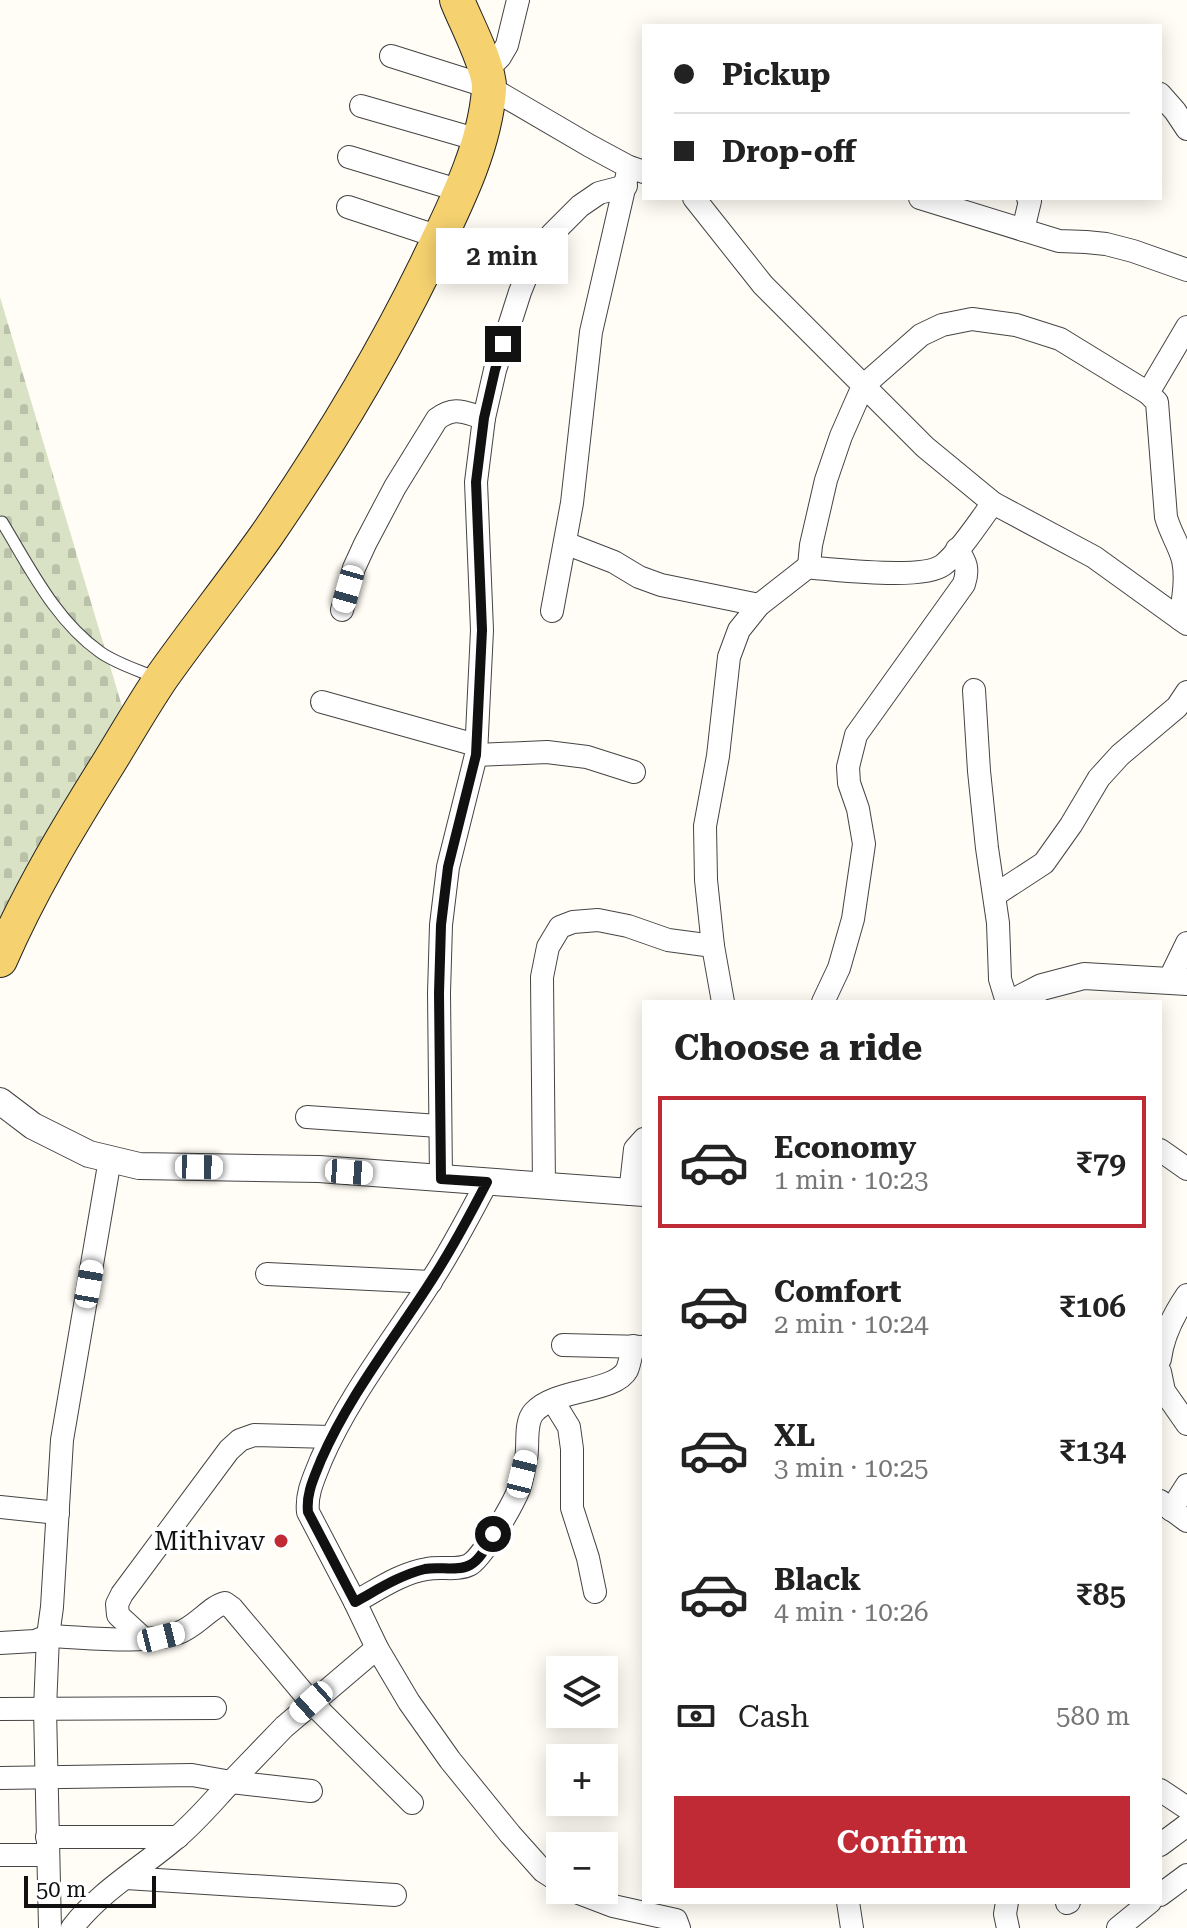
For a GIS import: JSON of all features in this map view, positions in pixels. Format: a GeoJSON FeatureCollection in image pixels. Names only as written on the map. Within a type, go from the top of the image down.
{"type":"FeatureCollection","features":[{"type":"Feature","properties":{"kind":"main road"},"geometry":{"type":"LineString","coordinates":[[0,960],[46,866],[161,679],[258,547],[336,430],[402,315],[461,191],[479,140],[488,79],[457,0]]}},
{"type":"Feature","properties":{"kind":"street"},"geometry":{"type":"LineString","coordinates":[[488,79],[507,45],[518,0]]}},
{"type":"Feature","properties":{"kind":"street"},"geometry":{"type":"LineString","coordinates":[[391,56],[488,79],[633,175]]}},
{"type":"Feature","properties":{"kind":"street"},"geometry":{"type":"LineString","coordinates":[[1162,96],[1187,129]]}},
{"type":"Feature","properties":{"kind":"street"},"geometry":{"type":"LineString","coordinates":[[361,106],[479,140]]}},
{"type":"Feature","properties":{"kind":"street"},"geometry":{"type":"LineString","coordinates":[[349,157],[461,191]]}},
{"type":"Feature","properties":{"kind":"street"},"geometry":{"type":"LineString","coordinates":[[441,1179],[441,925],[448,867],[476,750],[482,630],[476,482],[484,418],[495,370],[532,262],[552,234],[580,206],[633,175]]}},
{"type":"Feature","properties":{"kind":"street"},"geometry":{"type":"LineString","coordinates":[[552,611],[574,489],[591,332],[612,234],[633,175]]}},
{"type":"Feature","properties":{"kind":"street"},"geometry":{"type":"LineString","coordinates":[[696,200],[763,285],[925,447],[993,503],[1094,557],[1184,622]]}},
{"type":"Feature","properties":{"kind":"street"},"geometry":{"type":"LineString","coordinates":[[926,200],[1059,241],[1106,244],[1187,270]]}},
{"type":"Feature","properties":{"kind":"street"},"geometry":{"type":"LineString","coordinates":[[1023,230],[1029,200]]}},
{"type":"Feature","properties":{"kind":"street"},"geometry":{"type":"LineString","coordinates":[[348,207],[439,237]]}},
{"type":"Feature","properties":{"kind":"street"},"geometry":{"type":"LineString","coordinates":[[723,1000],[706,880],[705,826],[718,756],[729,657],[739,630],[759,605],[809,566],[826,480],[863,386],[921,335],[942,325],[972,319],[1016,325],[1060,339],[1148,393],[1157,402],[1166,517],[1183,561],[1186,579],[1184,622]]}},
{"type":"Feature","properties":{"kind":"street"},"geometry":{"type":"LineString","coordinates":[[1148,393],[1187,327]]}},
{"type":"Feature","properties":{"kind":"street"},"geometry":{"type":"LineString","coordinates":[[342,610],[354,568],[365,544],[395,487],[437,419],[448,411],[456,410],[484,418]]}},
{"type":"Feature","properties":{"kind":"street"},"geometry":{"type":"LineString","coordinates":[[809,566],[923,572],[944,564],[993,503]]}},
{"type":"Feature","properties":{"kind":"street"},"geometry":{"type":"LineString","coordinates":[[565,543],[661,585],[759,605]]}},
{"type":"Feature","properties":{"kind":"street"},"geometry":{"type":"LineString","coordinates":[[824,1000],[839,968],[853,919],[864,844],[858,809],[849,783],[848,767],[856,735],[964,584],[968,573],[966,561],[957,549]]}},
{"type":"Feature","properties":{"kind":"street"},"geometry":{"type":"LineString","coordinates":[[974,690],[979,771],[998,923],[1000,979],[1009,1000]]}},
{"type":"Feature","properties":{"kind":"street"},"geometry":{"type":"LineString","coordinates":[[995,895],[1044,863],[1099,778],[1120,755],[1177,707],[1187,692]]}},
{"type":"Feature","properties":{"kind":"street"},"geometry":{"type":"LineString","coordinates":[[322,702],[476,750],[547,752],[587,757],[634,772]]}},
{"type":"Feature","properties":{"kind":"street"},"geometry":{"type":"LineString","coordinates":[[544,1187],[542,977],[548,947],[560,927],[573,922],[598,920],[628,926],[668,940],[713,946]]}},
{"type":"Feature","properties":{"kind":"street"},"geometry":{"type":"LineString","coordinates":[[1014,1000],[1042,987],[1084,976],[1178,981],[1187,943]]}},
{"type":"Feature","properties":{"kind":"street"},"geometry":{"type":"LineString","coordinates":[[0,1101],[33,1126],[89,1154],[139,1166],[319,1169],[637,1194],[635,1149],[642,1140]]}},
{"type":"Feature","properties":{"kind":"street"},"geometry":{"type":"LineString","coordinates":[[307,1117],[439,1126]]}},
{"type":"Feature","properties":{"kind":"street"},"geometry":{"type":"LineString","coordinates":[[1162,1151],[1187,1169]]}},
{"type":"Feature","properties":{"kind":"street"},"geometry":{"type":"LineString","coordinates":[[50,1928],[45,1709],[62,1440],[110,1159]]}},
{"type":"Feature","properties":{"kind":"street"},"geometry":{"type":"LineString","coordinates":[[487,1182],[431,1282],[357,1392],[331,1437],[306,1500],[308,1512],[377,1648],[409,1702],[450,1760],[546,1873]]}},
{"type":"Feature","properties":{"kind":"street"},"geometry":{"type":"LineString","coordinates":[[267,1274],[431,1282]]}},
{"type":"Feature","properties":{"kind":"street"},"geometry":{"type":"LineString","coordinates":[[1162,1345],[1174,1313],[1187,1295]]}},
{"type":"Feature","properties":{"kind":"street"},"geometry":{"type":"LineString","coordinates":[[355,1602],[404,1576],[427,1569],[469,1565],[481,1555],[519,1490],[530,1419],[536,1410],[563,1395],[613,1382],[621,1377],[638,1346],[563,1345]]}},
{"type":"Feature","properties":{"kind":"street"},"geometry":{"type":"LineString","coordinates":[[1162,1382],[1164,1391],[1187,1424]]}},
{"type":"Feature","properties":{"kind":"street"},"geometry":{"type":"LineString","coordinates":[[553,1401],[569,1427],[572,1508],[595,1592]]}},
{"type":"Feature","properties":{"kind":"street"},"geometry":{"type":"LineString","coordinates":[[144,1639],[118,1615],[117,1604],[229,1450],[240,1440],[254,1435],[331,1437]]}},
{"type":"Feature","properties":{"kind":"street"},"geometry":{"type":"LineString","coordinates":[[1173,1511],[1187,1485]]}},
{"type":"Feature","properties":{"kind":"street"},"geometry":{"type":"LineString","coordinates":[[0,1507],[58,1513]]}},
{"type":"Feature","properties":{"kind":"street"},"geometry":{"type":"LineString","coordinates":[[0,1643],[35,1641],[48,1636],[144,1639],[179,1633],[197,1624],[219,1604],[225,1603],[311,1702],[412,1803]]}},
{"type":"Feature","properties":{"kind":"street"},"geometry":{"type":"LineString","coordinates":[[72,1928],[96,1902],[178,1837],[311,1702],[377,1648]]}},
{"type":"Feature","properties":{"kind":"street"},"geometry":{"type":"LineString","coordinates":[[0,1709],[215,1708]]}},
{"type":"Feature","properties":{"kind":"street"},"geometry":{"type":"LineString","coordinates":[[0,1778],[192,1775],[311,1791]]}},
{"type":"Feature","properties":{"kind":"street"},"geometry":{"type":"LineString","coordinates":[[1162,1791],[1187,1808]]}},
{"type":"Feature","properties":{"kind":"street"},"geometry":{"type":"LineString","coordinates":[[1162,1844],[1187,1825]]}},
{"type":"Feature","properties":{"kind":"street"},"geometry":{"type":"LineString","coordinates":[[0,1855],[48,1846],[178,1837]]}},
{"type":"Feature","properties":{"kind":"street"},"geometry":{"type":"LineString","coordinates":[[1162,1894],[1187,1875]]}},
{"type":"Feature","properties":{"kind":"street"},"geometry":{"type":"LineString","coordinates":[[126,1878],[395,1895]]}},
{"type":"Feature","properties":{"kind":"street"},"geometry":{"type":"LineString","coordinates":[[608,1904],[676,1917]]}},
{"type":"Feature","properties":{"kind":"street"},"geometry":{"type":"LineString","coordinates":[[848,1904],[852,1928]]}},
{"type":"Feature","properties":{"kind":"street"},"geometry":{"type":"LineString","coordinates":[[1007,1904],[1008,1928]]}},
{"type":"Feature","properties":{"kind":"street"},"geometry":{"type":"LineString","coordinates":[[1118,1928],[1148,1904]]}},
{"type":"Feature","properties":{"kind":"lane"},"geometry":{"type":"LineString","coordinates":[[2,522],[51,602],[73,630],[101,653],[161,679]]}},
{"type":"Feature","properties":{"kind":"green space"},"geometry":{"type":"Polygon","coordinates":[[[0,297],[124,713],[0,940],[0,297]]]}},
{"type":"Feature","properties":{"kind":"place","name":"Mithivav"},"geometry":{"type":"Point","coordinates":[281,1541]}},
{"type":"Feature","properties":{"kind":"route"},"geometry":{"type":"LineString","coordinates":[[493,1534],[481,1555],[469,1565],[427,1569],[404,1576],[355,1602],[308,1512],[306,1500],[331,1437],[357,1392],[431,1282],[487,1182],[441,1179],[439,993],[441,925],[448,867],[476,755],[482,630],[476,482],[484,418],[503,344]]}}]}
